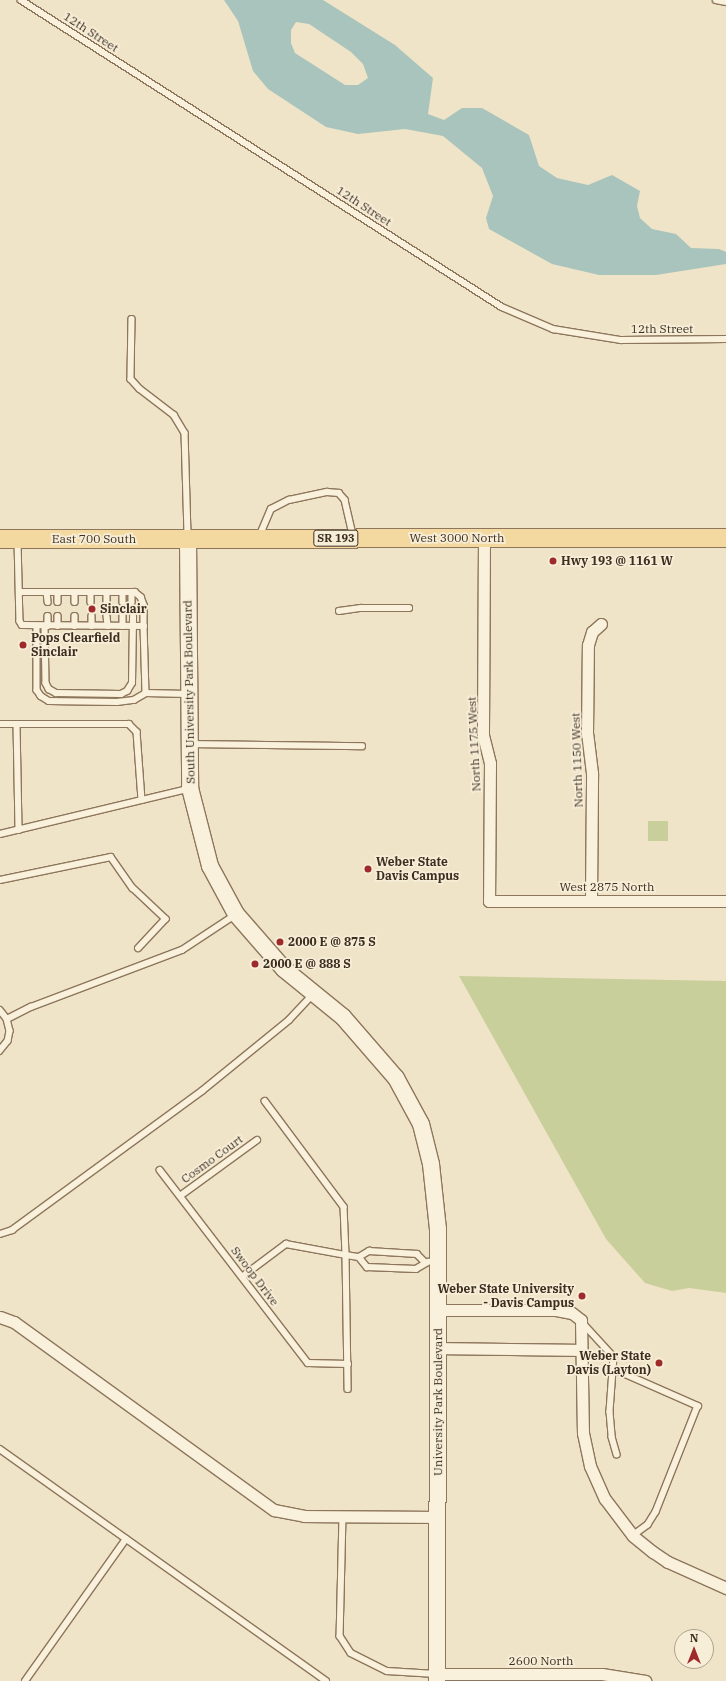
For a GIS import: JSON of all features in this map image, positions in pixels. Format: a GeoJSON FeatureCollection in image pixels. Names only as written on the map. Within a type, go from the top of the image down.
{"type":"FeatureCollection","features":[{"type":"Feature","properties":{"kind":"main road","name":"West 3000 North"},"geometry":{"type":"LineString","coordinates":[[188,539],[726,538]]}},
{"type":"Feature","properties":{"kind":"main road","name":"East 700 South"},"geometry":{"type":"LineString","coordinates":[[0,539],[188,539]]}},
{"type":"Feature","properties":{"kind":"street","name":"North 1175 West"},"geometry":{"type":"LineString","coordinates":[[484,538],[484,735],[490,763],[489,901]]}},
{"type":"Feature","properties":{"kind":"street","name":"South University Park Boulevard"},"geometry":{"type":"LineString","coordinates":[[188,539],[188,744],[190,788],[210,866],[236,914],[284,969],[343,1017],[370,1045],[396,1078],[421,1124]]}},
{"type":"Feature","properties":{"kind":"street","name":"North 1150 West"},"geometry":{"type":"LineString","coordinates":[[591,899],[592,773],[587,734],[588,645],[592,632],[601,624]]}},
{"type":"Feature","properties":{"kind":"street","name":"West 2875 North"},"geometry":{"type":"LineString","coordinates":[[489,901],[591,899],[726,901]]}},
{"type":"Feature","properties":{"kind":"street","name":"University Park Boulevard"},"geometry":{"type":"LineString","coordinates":[[421,1124],[436,1192],[432,1262],[438,1310],[437,1677]]}},
{"type":"Feature","properties":{"kind":"street"},"geometry":{"type":"LineString","coordinates":[[438,1310],[556,1310],[572,1314],[581,1320],[583,1433],[590,1466],[613,1511],[633,1536],[668,1562],[726,1588]]}},
{"type":"Feature","properties":{"kind":"street"},"geometry":{"type":"LineString","coordinates":[[0,1317],[14,1322],[274,1510],[304,1516],[437,1516]]}},
{"type":"Feature","properties":{"kind":"street"},"geometry":{"type":"LineString","coordinates":[[438,1348],[581,1350]]}},
{"type":"Feature","properties":{"kind":"street","name":"2600 North"},"geometry":{"type":"LineString","coordinates":[[437,1677],[602,1674],[645,1681]]}},
{"type":"Feature","properties":{"kind":"lane","name":"12th Street"},"geometry":{"type":"LineString","coordinates":[[21,0],[502,307],[553,329],[621,340],[726,339]]}},
{"type":"Feature","properties":{"kind":"lane"},"geometry":{"type":"LineString","coordinates":[[716,0],[726,2]]}},
{"type":"Feature","properties":{"kind":"lane"},"geometry":{"type":"LineString","coordinates":[[132,320],[131,379],[140,389],[174,415],[185,432],[188,539]]}},
{"type":"Feature","properties":{"kind":"lane"},"geometry":{"type":"LineString","coordinates":[[258,539],[271,509],[289,500],[327,492],[340,493],[345,500],[354,538]]}},
{"type":"Feature","properties":{"kind":"lane"},"geometry":{"type":"LineString","coordinates":[[18,539],[20,620],[22,625],[144,626]]}},
{"type":"Feature","properties":{"kind":"lane"},"geometry":{"type":"LineString","coordinates":[[19,592],[132,592],[141,597],[144,626],[146,693]]}},
{"type":"Feature","properties":{"kind":"lane"},"geometry":{"type":"LineString","coordinates":[[47,592],[48,602]]}},
{"type":"Feature","properties":{"kind":"lane"},"geometry":{"type":"LineString","coordinates":[[58,592],[58,602]]}},
{"type":"Feature","properties":{"kind":"lane"},"geometry":{"type":"LineString","coordinates":[[75,592],[75,602]]}},
{"type":"Feature","properties":{"kind":"lane"},"geometry":{"type":"LineString","coordinates":[[91,592],[91,602]]}},
{"type":"Feature","properties":{"kind":"lane"},"geometry":{"type":"LineString","coordinates":[[107,592],[107,602]]}},
{"type":"Feature","properties":{"kind":"lane"},"geometry":{"type":"LineString","coordinates":[[122,592],[123,602]]}},
{"type":"Feature","properties":{"kind":"lane"},"geometry":{"type":"LineString","coordinates":[[132,592],[132,602]]}},
{"type":"Feature","properties":{"kind":"lane"},"geometry":{"type":"LineString","coordinates":[[339,611],[361,608],[409,608]]}},
{"type":"Feature","properties":{"kind":"lane"},"geometry":{"type":"LineString","coordinates":[[48,616],[46,683],[49,690],[56,693],[121,694],[127,691],[132,683],[133,617]]}},
{"type":"Feature","properties":{"kind":"lane"},"geometry":{"type":"LineString","coordinates":[[58,616],[58,626]]}},
{"type":"Feature","properties":{"kind":"lane"},"geometry":{"type":"LineString","coordinates":[[75,616],[75,626]]}},
{"type":"Feature","properties":{"kind":"lane"},"geometry":{"type":"LineString","coordinates":[[92,616],[92,626]]}},
{"type":"Feature","properties":{"kind":"lane"},"geometry":{"type":"LineString","coordinates":[[107,616],[108,626]]}},
{"type":"Feature","properties":{"kind":"lane"},"geometry":{"type":"LineString","coordinates":[[123,616],[123,626]]}},
{"type":"Feature","properties":{"kind":"lane"},"geometry":{"type":"LineString","coordinates":[[37,626],[37,690],[45,699],[49,701],[117,702],[134,700],[146,693],[188,694]]}},
{"type":"Feature","properties":{"kind":"lane"},"geometry":{"type":"LineString","coordinates":[[0,724],[129,724],[137,732],[142,800]]}},
{"type":"Feature","properties":{"kind":"lane"},"geometry":{"type":"LineString","coordinates":[[17,724],[19,830]]}},
{"type":"Feature","properties":{"kind":"lane"},"geometry":{"type":"LineString","coordinates":[[188,744],[362,746]]}},
{"type":"Feature","properties":{"kind":"lane"},"geometry":{"type":"LineString","coordinates":[[0,834],[190,788]]}},
{"type":"Feature","properties":{"kind":"lane"},"geometry":{"type":"LineString","coordinates":[[0,880],[111,857],[133,888],[166,919],[139,948]]}},
{"type":"Feature","properties":{"kind":"lane"},"geometry":{"type":"LineString","coordinates":[[7,1019],[31,1007],[182,950],[236,914]]}},
{"type":"Feature","properties":{"kind":"lane"},"geometry":{"type":"LineString","coordinates":[[0,1234],[12,1230],[202,1091],[289,1020],[313,994]]}},
{"type":"Feature","properties":{"kind":"lane"},"geometry":{"type":"LineString","coordinates":[[0,1010],[7,1019],[9,1036],[0,1051]]}},
{"type":"Feature","properties":{"kind":"lane"},"geometry":{"type":"LineString","coordinates":[[265,1101],[344,1207],[348,1389]]}},
{"type":"Feature","properties":{"kind":"lane","name":"Cosmo Court"},"geometry":{"type":"LineString","coordinates":[[180,1196],[257,1140]]}},
{"type":"Feature","properties":{"kind":"lane","name":"Swoop Drive"},"geometry":{"type":"LineString","coordinates":[[160,1170],[308,1363],[348,1364]]}},
{"type":"Feature","properties":{"kind":"lane"},"geometry":{"type":"LineString","coordinates":[[242,1277],[286,1244],[359,1257],[369,1251],[417,1254],[432,1262]]}},
{"type":"Feature","properties":{"kind":"lane"},"geometry":{"type":"LineString","coordinates":[[359,1257],[367,1267],[416,1269],[432,1262]]}},
{"type":"Feature","properties":{"kind":"lane"},"geometry":{"type":"LineString","coordinates":[[581,1320],[614,1357],[610,1412],[612,1437],[617,1454]]}},
{"type":"Feature","properties":{"kind":"lane"},"geometry":{"type":"LineString","coordinates":[[614,1369],[698,1406],[656,1512],[648,1525],[633,1536]]}},
{"type":"Feature","properties":{"kind":"lane"},"geometry":{"type":"LineString","coordinates":[[0,1449],[326,1681]]}},
{"type":"Feature","properties":{"kind":"lane"},"geometry":{"type":"LineString","coordinates":[[343,1516],[340,1636],[351,1652],[387,1671],[437,1677]]}},
{"type":"Feature","properties":{"kind":"lane"},"geometry":{"type":"LineString","coordinates":[[25,1681],[126,1539]]}},
{"type":"Feature","properties":{"kind":"green space"},"geometry":{"type":"Polygon","coordinates":[[[648,821],[668,821],[668,841],[648,841],[648,821]]]}},
{"type":"Feature","properties":{"kind":"green space"},"geometry":{"type":"Polygon","coordinates":[[[459,976],[726,981],[726,1293],[689,1288],[672,1291],[645,1283],[606,1239],[459,976]]]}},
{"type":"Feature","properties":{"kind":"water"},"geometry":{"type":"Polygon","coordinates":[[[224,0],[323,0],[395,45],[433,78],[428,114],[444,120],[462,108],[482,108],[529,135],[539,166],[557,178],[588,185],[612,175],[640,191],[637,206],[640,218],[652,229],[676,234],[691,248],[719,249],[726,252],[726,264],[656,275],[599,275],[552,264],[489,229],[486,218],[493,196],[482,168],[443,136],[405,129],[358,134],[326,127],[268,89],[253,71],[238,21],[224,0]],[[296,22],[291,30],[291,43],[295,53],[345,85],[358,85],[368,78],[363,64],[351,52],[309,24],[296,22]]]}},
{"type":"Feature","properties":{"kind":"place","name":"Hwy 193 @ 1161 W"},"geometry":{"type":"Point","coordinates":[553,561]}},
{"type":"Feature","properties":{"kind":"place","name":"Sinclair"},"geometry":{"type":"Point","coordinates":[92,609]}},
{"type":"Feature","properties":{"kind":"place","name":"Pops Clearfield Sinclair"},"geometry":{"type":"Point","coordinates":[23,645]}},
{"type":"Feature","properties":{"kind":"place","name":"Weber State Davis Campus"},"geometry":{"type":"Point","coordinates":[368,869]}},
{"type":"Feature","properties":{"kind":"place","name":"2000 E @ 875 S"},"geometry":{"type":"Point","coordinates":[280,942]}},
{"type":"Feature","properties":{"kind":"place","name":"2000 E @ 888 S"},"geometry":{"type":"Point","coordinates":[255,964]}},
{"type":"Feature","properties":{"kind":"place","name":"Weber State University - Davis Campus"},"geometry":{"type":"Point","coordinates":[582,1296]}},
{"type":"Feature","properties":{"kind":"place","name":"Weber State Davis (Layton)"},"geometry":{"type":"Point","coordinates":[659,1363]}}]}
